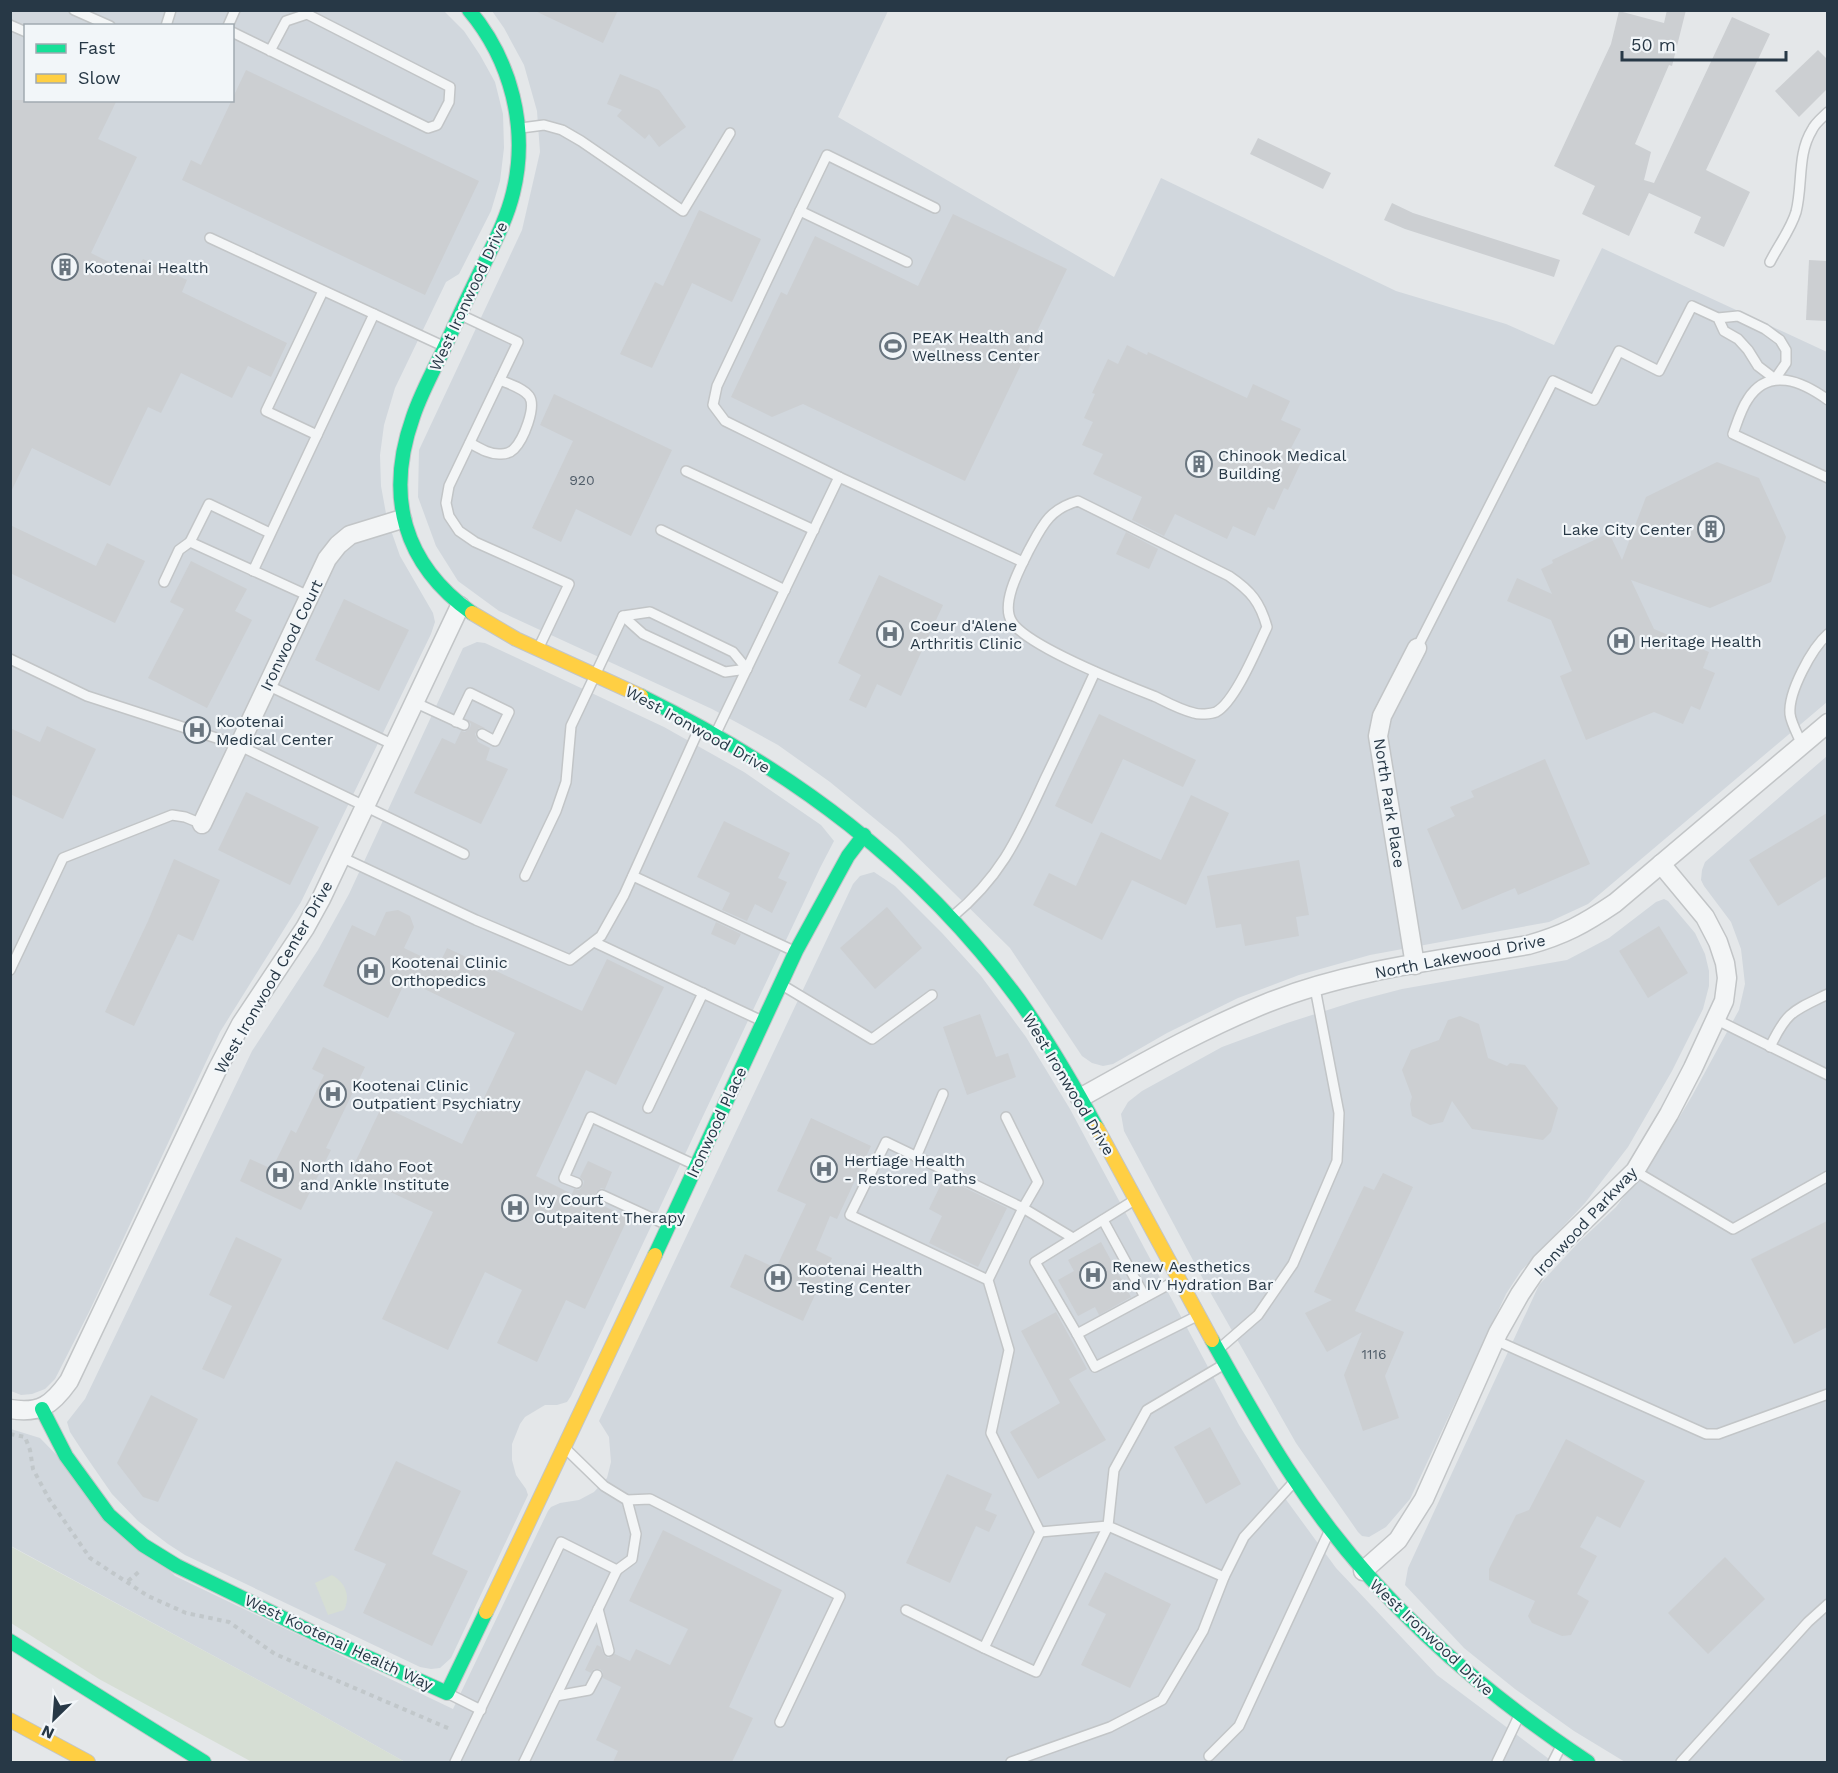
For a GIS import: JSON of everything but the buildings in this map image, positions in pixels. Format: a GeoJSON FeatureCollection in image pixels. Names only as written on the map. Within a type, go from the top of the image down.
{"type":"FeatureCollection","features":[{"type":"Feature","properties":{"kind":"main road","name":"West Ironwood Drive"},"geometry":{"type":"LineString","coordinates":[[472,12],[492,41],[512,89],[519,128],[516,178],[510,204],[500,230],[411,420],[405,442],[398,501],[402,519],[415,552],[429,574],[449,597],[496,629],[595,674],[760,760],[864,835],[902,869],[951,919],[1001,977],[1039,1030],[1080,1098],[1262,1429],[1294,1481],[1330,1530],[1363,1571],[1406,1617],[1466,1673],[1519,1716],[1588,1762]]}},
{"type":"Feature","properties":{"kind":"main road","name":"Ironwood Place"},"geometry":{"type":"LineString","coordinates":[[565,1448],[780,983],[848,856],[864,835]]}},
{"type":"Feature","properties":{"kind":"main road","name":"West Kootenai Health Way"},"geometry":{"type":"LineString","coordinates":[[42,1409],[66,1456],[109,1515],[143,1545],[177,1566],[318,1635],[447,1693],[565,1448]]}},
{"type":"Feature","properties":{"kind":"main road"},"geometry":{"type":"LineString","coordinates":[[10,1641],[204,1762]]}},
{"type":"Feature","properties":{"kind":"main road"},"geometry":{"type":"LineString","coordinates":[[91,1708],[192,1762]]}},
{"type":"Feature","properties":{"kind":"main road"},"geometry":{"type":"LineString","coordinates":[[10,1720],[88,1762]]}},
{"type":"Feature","properties":{"kind":"street","name":"Ironwood Court"},"geometry":{"type":"LineString","coordinates":[[202,824],[327,559],[350,535],[402,519]]}},
{"type":"Feature","properties":{"kind":"street","name":"West Ironwood Center Drive"},"geometry":{"type":"LineString","coordinates":[[42,1409],[60,1394],[69,1381],[241,1024],[321,899],[460,606]]}},
{"type":"Feature","properties":{"kind":"street","name":"North Park Place"},"geometry":{"type":"LineString","coordinates":[[1415,965],[1378,736],[1382,716],[1417,648]]}},
{"type":"Feature","properties":{"kind":"street","name":"North Lakewood Drive"},"geometry":{"type":"LineString","coordinates":[[1080,1098],[1191,1038],[1267,1003],[1337,981],[1528,945],[1557,937],[1581,926],[1615,903],[1827,723]]}},
{"type":"Feature","properties":{"kind":"street","name":"Ironwood Parkway"},"geometry":{"type":"LineString","coordinates":[[1363,1571],[1398,1540],[1424,1499],[1495,1340],[1520,1294],[1541,1263],[1635,1171],[1669,1114],[1724,1001],[1727,978],[1719,942],[1705,917],[1661,864]]}},
{"type":"Feature","properties":{"kind":"street"},"geometry":{"type":"LineString","coordinates":[[10,1409],[23,1411],[42,1409]]}},
{"type":"Feature","properties":{"kind":"lane"},"geometry":{"type":"LineString","coordinates":[[74,10],[106,24]]}},
{"type":"Feature","properties":{"kind":"lane"},"geometry":{"type":"LineString","coordinates":[[229,24],[235,10]]}},
{"type":"Feature","properties":{"kind":"lane"},"geometry":{"type":"LineString","coordinates":[[234,33],[270,51],[428,128],[437,125],[449,102],[450,87],[307,14],[286,21],[270,51]]}},
{"type":"Feature","properties":{"kind":"lane"},"geometry":{"type":"LineString","coordinates":[[10,24],[24,31]]}},
{"type":"Feature","properties":{"kind":"lane"},"geometry":{"type":"LineString","coordinates":[[1770,262],[1795,216],[1807,139],[1827,112]]}},
{"type":"Feature","properties":{"kind":"lane"},"geometry":{"type":"LineString","coordinates":[[519,128],[544,125],[562,130],[683,211],[729,133]]}},
{"type":"Feature","properties":{"kind":"lane"},"geometry":{"type":"LineString","coordinates":[[934,208],[827,155],[717,386],[713,405],[725,421],[839,477],[1023,562]]}},
{"type":"Feature","properties":{"kind":"lane"},"geometry":{"type":"LineString","coordinates":[[800,211],[907,262]]}},
{"type":"Feature","properties":{"kind":"lane"},"geometry":{"type":"LineString","coordinates":[[210,238],[446,347]]}},
{"type":"Feature","properties":{"kind":"lane"},"geometry":{"type":"LineString","coordinates":[[317,435],[266,411],[323,291]]}},
{"type":"Feature","properties":{"kind":"lane"},"geometry":{"type":"LineString","coordinates":[[1417,648],[1553,381],[1594,400],[1619,351],[1659,371],[1692,306],[1718,318],[1738,316],[1765,329],[1780,340],[1786,350],[1786,363],[1775,379],[1759,388],[1748,398],[1732,434],[1827,478]]}},
{"type":"Feature","properties":{"kind":"lane"},"geometry":{"type":"LineString","coordinates":[[253,571],[374,314]]}},
{"type":"Feature","properties":{"kind":"lane"},"geometry":{"type":"LineString","coordinates":[[461,315],[518,342],[449,486],[446,503],[449,516],[459,531],[475,542],[569,584],[538,649]]}},
{"type":"Feature","properties":{"kind":"lane"},"geometry":{"type":"LineString","coordinates":[[1718,318],[1724,331],[1738,339],[1758,366],[1775,379],[1793,381],[1810,387],[1827,400]]}},
{"type":"Feature","properties":{"kind":"lane"},"geometry":{"type":"LineString","coordinates":[[470,443],[487,452],[500,454],[516,448],[530,417],[531,399],[526,393],[500,380]]}},
{"type":"Feature","properties":{"kind":"lane"},"geometry":{"type":"LineString","coordinates":[[686,471],[814,530]]}},
{"type":"Feature","properties":{"kind":"lane"},"geometry":{"type":"LineString","coordinates":[[715,735],[839,477]]}},
{"type":"Feature","properties":{"kind":"lane"},"geometry":{"type":"LineString","coordinates":[[1078,501],[1229,576],[1248,588],[1262,608],[1267,627],[1233,694],[1224,706],[1214,713],[1196,714],[1095,672],[1021,632],[1011,621],[1007,602],[1023,562],[1045,521],[1066,504],[1078,501]]}},
{"type":"Feature","properties":{"kind":"lane"},"geometry":{"type":"LineString","coordinates":[[164,582],[179,550],[190,542],[209,504],[270,533]]}},
{"type":"Feature","properties":{"kind":"lane"},"geometry":{"type":"LineString","coordinates":[[662,530],[785,590]]}},
{"type":"Feature","properties":{"kind":"lane"},"geometry":{"type":"LineString","coordinates":[[190,542],[309,596]]}},
{"type":"Feature","properties":{"kind":"lane"},"geometry":{"type":"LineString","coordinates":[[622,616],[650,612],[734,652],[747,669]]}},
{"type":"Feature","properties":{"kind":"lane"},"geometry":{"type":"LineString","coordinates":[[622,616],[643,634],[725,672],[747,669]]}},
{"type":"Feature","properties":{"kind":"lane"},"geometry":{"type":"LineString","coordinates":[[525,876],[556,811],[566,782],[571,726],[622,616]]}},
{"type":"Feature","properties":{"kind":"lane"},"geometry":{"type":"LineString","coordinates":[[1802,745],[1790,713],[1794,694],[1801,675],[1827,634]]}},
{"type":"Feature","properties":{"kind":"lane"},"geometry":{"type":"LineString","coordinates":[[10,659],[87,696],[238,745],[464,854]]}},
{"type":"Feature","properties":{"kind":"lane"},"geometry":{"type":"LineString","coordinates":[[951,919],[975,899],[993,878],[1015,845],[1095,672]]}},
{"type":"Feature","properties":{"kind":"lane"},"geometry":{"type":"LineString","coordinates":[[267,685],[394,745]]}},
{"type":"Feature","properties":{"kind":"lane"},"geometry":{"type":"LineString","coordinates":[[414,702],[460,723],[470,693],[509,712],[495,741],[482,734]]}},
{"type":"Feature","properties":{"kind":"lane"},"geometry":{"type":"LineString","coordinates":[[341,857],[476,920],[570,960],[601,936],[633,876],[700,727]]}},
{"type":"Feature","properties":{"kind":"lane"},"geometry":{"type":"LineString","coordinates":[[10,970],[63,858],[172,815],[185,817],[202,824]]}},
{"type":"Feature","properties":{"kind":"lane"},"geometry":{"type":"LineString","coordinates":[[633,876],[796,951]]}},
{"type":"Feature","properties":{"kind":"lane"},"geometry":{"type":"LineString","coordinates":[[594,942],[762,1021]]}},
{"type":"Feature","properties":{"kind":"lane"},"geometry":{"type":"LineString","coordinates":[[780,983],[872,1039],[932,994]]}},
{"type":"Feature","properties":{"kind":"lane"},"geometry":{"type":"LineString","coordinates":[[1218,1350],[1258,1316],[1293,1264],[1337,1161],[1339,1113],[1315,987]]}},
{"type":"Feature","properties":{"kind":"lane"},"geometry":{"type":"LineString","coordinates":[[648,1108],[703,993]]}},
{"type":"Feature","properties":{"kind":"lane"},"geometry":{"type":"LineString","coordinates":[[1770,1047],[1787,1017],[1797,1009],[1827,994]]}},
{"type":"Feature","properties":{"kind":"lane"},"geometry":{"type":"LineString","coordinates":[[1715,1019],[1827,1075]]}},
{"type":"Feature","properties":{"kind":"lane"},"geometry":{"type":"LineString","coordinates":[[916,1157],[943,1094]]}},
{"type":"Feature","properties":{"kind":"lane"},"geometry":{"type":"LineString","coordinates":[[577,1184],[564,1178],[591,1117],[696,1165]]}},
{"type":"Feature","properties":{"kind":"lane"},"geometry":{"type":"LineString","coordinates":[[1006,1117],[1038,1182],[988,1280],[1009,1350],[991,1433],[1040,1532]]}},
{"type":"Feature","properties":{"kind":"lane"},"geometry":{"type":"LineString","coordinates":[[988,1280],[850,1215],[886,1142],[1023,1208],[1073,1238]]}},
{"type":"Feature","properties":{"kind":"lane"},"geometry":{"type":"LineString","coordinates":[[1635,1171],[1733,1229],[1827,1176]]}},
{"type":"Feature","properties":{"kind":"lane"},"geometry":{"type":"LineString","coordinates":[[602,1195],[668,1226]]}},
{"type":"Feature","properties":{"kind":"lane"},"geometry":{"type":"LineString","coordinates":[[1135,1200],[1035,1262],[1095,1367],[1199,1315]]}},
{"type":"Feature","properties":{"kind":"lane"},"geometry":{"type":"LineString","coordinates":[[1103,1220],[1145,1297]]}},
{"type":"Feature","properties":{"kind":"lane"},"geometry":{"type":"LineString","coordinates":[[1077,1334],[1179,1279]]}},
{"type":"Feature","properties":{"kind":"lane"},"geometry":{"type":"LineString","coordinates":[[1495,1340],[1706,1434],[1718,1434],[1827,1394]]}},
{"type":"Feature","properties":{"kind":"lane"},"geometry":{"type":"LineString","coordinates":[[906,1610],[1036,1672],[1108,1526],[1114,1470],[1147,1410],[1226,1363]]}},
{"type":"Feature","properties":{"kind":"lane"},"geometry":{"type":"LineString","coordinates":[[565,1448],[604,1486],[627,1500],[650,1499],[840,1596],[780,1722]]}},
{"type":"Feature","properties":{"kind":"lane"},"geometry":{"type":"LineString","coordinates":[[1011,1762],[1110,1727],[1162,1700],[1203,1631],[1224,1577],[1244,1537],[1294,1481]]}},
{"type":"Feature","properties":{"kind":"lane"},"geometry":{"type":"LineString","coordinates":[[524,1762],[617,1570],[632,1559],[636,1534],[627,1500]]}},
{"type":"Feature","properties":{"kind":"lane"},"geometry":{"type":"LineString","coordinates":[[1040,1532],[1108,1526],[1224,1577]]}},
{"type":"Feature","properties":{"kind":"lane"},"geometry":{"type":"LineString","coordinates":[[1209,1756],[1239,1726],[1330,1530]]}},
{"type":"Feature","properties":{"kind":"lane"},"geometry":{"type":"LineString","coordinates":[[984,1648],[1040,1532]]}},
{"type":"Feature","properties":{"kind":"lane"},"geometry":{"type":"LineString","coordinates":[[455,1762],[561,1542],[617,1570]]}},
{"type":"Feature","properties":{"kind":"lane"},"geometry":{"type":"LineString","coordinates":[[1681,1762],[1808,1622],[1827,1605]]}},
{"type":"Feature","properties":{"kind":"lane"},"geometry":{"type":"LineString","coordinates":[[598,1609],[609,1651]]}},
{"type":"Feature","properties":{"kind":"lane"},"geometry":{"type":"LineString","coordinates":[[556,1696],[589,1690],[597,1676]]}},
{"type":"Feature","properties":{"kind":"lane"},"geometry":{"type":"LineString","coordinates":[[447,1693],[481,1710]]}},
{"type":"Feature","properties":{"kind":"lane"},"geometry":{"type":"LineString","coordinates":[[1497,1762],[1519,1716]]}},
{"type":"Feature","properties":{"kind":"lane"},"geometry":{"type":"LineString","coordinates":[[1553,1762],[1561,1746]]}},
{"type":"Feature","properties":{"kind":"shaded area","name":"Kootenai Medical Center"},"geometry":{"type":"Polygon","coordinates":[[[11,11],[444,11],[464,31],[495,82],[503,114],[504,148],[500,181],[491,211],[459,274],[446,282],[395,388],[384,425],[380,455],[381,486],[387,519],[400,556],[433,613],[435,622],[301,902],[220,1032],[89,1312],[55,1379],[45,1389],[21,1395],[11,1391],[11,11]]]}},
{"type":"Feature","properties":{"kind":"shaded area"},"geometry":{"type":"Polygon","coordinates":[[[492,11],[888,11],[838,117],[1114,277],[1161,178],[1396,291],[1506,324],[1554,345],[1602,248],[1827,352],[1827,702],[1588,904],[1549,922],[1370,955],[1299,975],[1238,998],[1167,1033],[1113,1064],[1103,1066],[1092,1063],[1082,1056],[1010,948],[897,837],[830,782],[778,745],[712,709],[499,611],[458,581],[436,546],[418,497],[419,450],[522,230],[540,152],[537,111],[524,65],[492,11]]]}},
{"type":"Feature","properties":{"kind":"shaded area"},"geometry":{"type":"Polygon","coordinates":[[[477,642],[485,643],[664,727],[744,772],[821,825],[834,841],[571,1396],[567,1402],[545,1405],[525,1417],[520,1424],[512,1444],[512,1460],[516,1475],[528,1495],[451,1658],[440,1668],[431,1669],[420,1667],[185,1555],[168,1544],[138,1521],[112,1494],[70,1432],[67,1422],[85,1399],[252,1051],[318,950],[349,894],[463,648],[477,642]]]}},
{"type":"Feature","properties":{"kind":"shaded area"},"geometry":{"type":"Polygon","coordinates":[[[1827,756],[1827,1762],[1625,1762],[1574,1731],[1515,1689],[1464,1648],[1405,1585],[1408,1568],[1539,1285],[1616,1207],[1662,1146],[1739,1010],[1745,984],[1741,949],[1731,922],[1701,880],[1705,862],[1827,756]]]}},
{"type":"Feature","properties":{"kind":"shaded area"},"geometry":{"type":"Polygon","coordinates":[[[874,872],[895,886],[942,933],[981,976],[1026,1037],[1070,1109],[1239,1425],[1279,1490],[1336,1568],[1437,1675],[1553,1762],[405,1762],[11,1546],[11,1429],[40,1438],[175,1576],[453,1709],[548,1511],[560,1503],[579,1500],[594,1492],[607,1478],[611,1462],[609,1437],[599,1421],[853,884],[860,876],[874,872]]]}},
{"type":"Feature","properties":{"kind":"shaded area"},"geometry":{"type":"Polygon","coordinates":[[[1664,899],[1695,933],[1705,954],[1709,971],[1709,986],[1703,1009],[1672,1071],[1628,1147],[1585,1203],[1521,1271],[1506,1294],[1410,1499],[1386,1527],[1369,1537],[1362,1536],[1296,1443],[1210,1292],[1124,1131],[1121,1114],[1128,1102],[1142,1091],[1222,1047],[1287,1023],[1402,989],[1567,960],[1609,938],[1656,902],[1664,899]]]}},
{"type":"Feature","properties":{"kind":"shaded area"},"geometry":{"type":"Polygon","coordinates":[[[10,1546],[405,1762],[252,1762],[99,1679],[11,1623],[10,1546]]]}},
{"type":"Feature","properties":{"kind":"shaded area"},"geometry":{"type":"Polygon","coordinates":[[[332,1575],[346,1590],[347,1600],[344,1610],[328,1615],[315,1583],[332,1575]]]}},
{"type":"Feature","properties":{"kind":"traffic: fast"},"geometry":{"type":"LineString","coordinates":[[469,10],[496,51],[513,96],[519,144],[517,169],[513,193],[500,229],[416,409],[405,446],[401,474],[401,501],[406,526],[416,550],[430,573],[449,594],[472,613]]}},
{"type":"Feature","properties":{"kind":"traffic: fast"},"geometry":{"type":"LineString","coordinates":[[641,696],[697,725],[801,789],[895,863],[939,905],[1019,1000],[1060,1063],[1097,1128]]}},
{"type":"Feature","properties":{"kind":"traffic: fast"},"geometry":{"type":"LineString","coordinates":[[655,1255],[796,951],[848,856],[864,835]]}},
{"type":"Feature","properties":{"kind":"traffic: fast"},"geometry":{"type":"LineString","coordinates":[[1212,1340],[1282,1460],[1323,1520],[1355,1560],[1390,1599],[1464,1669],[1504,1702],[1588,1762]]}},
{"type":"Feature","properties":{"kind":"traffic: fast"},"geometry":{"type":"LineString","coordinates":[[42,1409],[66,1456],[109,1515],[143,1545],[177,1566],[318,1635],[447,1693],[486,1612]]}},
{"type":"Feature","properties":{"kind":"traffic: fast"},"geometry":{"type":"LineString","coordinates":[[10,1641],[204,1762]]}},
{"type":"Feature","properties":{"kind":"traffic: slow"},"geometry":{"type":"LineString","coordinates":[[472,613],[516,639],[641,696]]}},
{"type":"Feature","properties":{"kind":"traffic: slow"},"geometry":{"type":"LineString","coordinates":[[1097,1128],[1212,1340]]}},
{"type":"Feature","properties":{"kind":"traffic: slow"},"geometry":{"type":"LineString","coordinates":[[486,1612],[655,1255]]}},
{"type":"Feature","properties":{"kind":"traffic: slow"},"geometry":{"type":"LineString","coordinates":[[10,1720],[88,1762]]}},
{"type":"Feature","properties":{"kind":"place","name":"Kootenai Health"},"geometry":{"type":"Point","coordinates":[65,267]}},
{"type":"Feature","properties":{"kind":"place","name":"PEAK Health and Wellness Center"},"geometry":{"type":"Point","coordinates":[893,346]}},
{"type":"Feature","properties":{"kind":"place","name":"Chinook Medical Building"},"geometry":{"type":"Point","coordinates":[1199,464]}},
{"type":"Feature","properties":{"kind":"place","name":"Lake City Center"},"geometry":{"type":"Point","coordinates":[1711,529]}},
{"type":"Feature","properties":{"kind":"place","name":"Coeur d'Alene Arthritis Clinic"},"geometry":{"type":"Point","coordinates":[890,634]}},
{"type":"Feature","properties":{"kind":"place","name":"Heritage Health"},"geometry":{"type":"Point","coordinates":[1621,641]}},
{"type":"Feature","properties":{"kind":"place","name":"Kootenai Medical Center"},"geometry":{"type":"Point","coordinates":[197,730]}},
{"type":"Feature","properties":{"kind":"place","name":"Kootenai Clinic Orthopedics"},"geometry":{"type":"Point","coordinates":[371,971]}},
{"type":"Feature","properties":{"kind":"place","name":"Kootenai Clinic Outpatient Psychiatry"},"geometry":{"type":"Point","coordinates":[333,1094]}},
{"type":"Feature","properties":{"kind":"place","name":"Hertiage Health - Restored Paths"},"geometry":{"type":"Point","coordinates":[824,1169]}},
{"type":"Feature","properties":{"kind":"place","name":"North Idaho Foot and Ankle Institute"},"geometry":{"type":"Point","coordinates":[280,1175]}},
{"type":"Feature","properties":{"kind":"place","name":"Ivy Court Outpaitent Therapy"},"geometry":{"type":"Point","coordinates":[515,1208]}},
{"type":"Feature","properties":{"kind":"place","name":"Renew Aesthetics and IV Hydration Bar"},"geometry":{"type":"Point","coordinates":[1093,1275]}},
{"type":"Feature","properties":{"kind":"place","name":"Kootenai Health Testing Center"},"geometry":{"type":"Point","coordinates":[778,1278]}}]}
